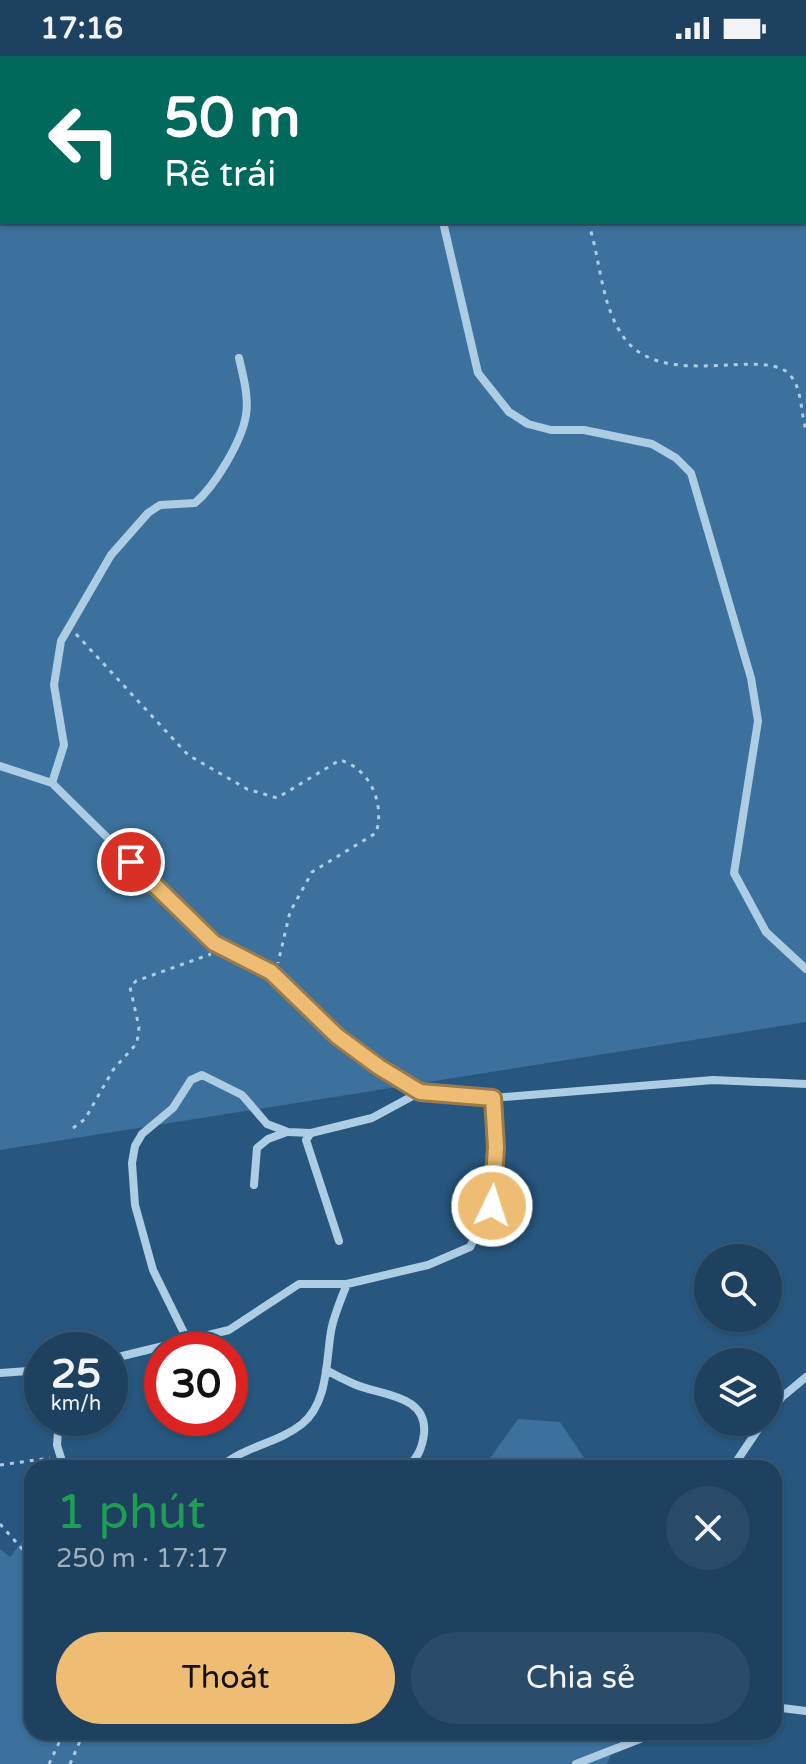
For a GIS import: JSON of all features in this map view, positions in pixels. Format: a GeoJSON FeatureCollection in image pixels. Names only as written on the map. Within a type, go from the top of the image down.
{"type":"FeatureCollection","features":[{"type":"Feature","properties":{"kind":"street"},"geometry":{"type":"LineString","coordinates":[[443,224],[478,373],[509,412],[528,424],[551,430],[584,430],[652,444],[676,458],[691,473],[751,678],[758,721],[734,873],[766,932],[806,969]]}},
{"type":"Feature","properties":{"kind":"street"},"geometry":{"type":"LineString","coordinates":[[52,783],[64,745],[54,685],[61,641],[111,555],[148,513],[160,505],[195,503],[225,463],[246,417],[246,389],[239,358]]}},
{"type":"Feature","properties":{"kind":"street"},"geometry":{"type":"LineString","coordinates":[[0,766],[52,783],[183,915],[226,950],[271,972],[337,1036],[420,1092],[493,1098],[713,1080],[806,1084]]}},
{"type":"Feature","properties":{"kind":"street"},"geometry":{"type":"LineString","coordinates":[[184,1332],[153,1270],[132,1186],[135,1146],[142,1134],[173,1108],[191,1080],[202,1075],[242,1095],[267,1124],[288,1132],[311,1133],[372,1118],[420,1092]]}},
{"type":"Feature","properties":{"kind":"street"},"geometry":{"type":"LineString","coordinates":[[222,1332],[299,1284],[347,1284],[428,1265],[470,1247],[492,1206],[496,1147],[493,1098]]}},
{"type":"Feature","properties":{"kind":"street"},"geometry":{"type":"LineString","coordinates":[[254,1185],[257,1148],[268,1139],[288,1132]]}},
{"type":"Feature","properties":{"kind":"street"},"geometry":{"type":"LineString","coordinates":[[311,1133],[306,1140],[309,1157],[339,1241]]}},
{"type":"Feature","properties":{"kind":"street"},"geometry":{"type":"LineString","coordinates":[[229,1460],[287,1434],[305,1422],[319,1402],[332,1328],[347,1284]]}},
{"type":"Feature","properties":{"kind":"street"},"geometry":{"type":"LineString","coordinates":[[326,1370],[356,1385],[405,1399],[417,1408],[425,1424],[420,1453],[414,1460]]}},
{"type":"Feature","properties":{"kind":"street"},"geometry":{"type":"LineString","coordinates":[[0,1373],[24,1371]]}},
{"type":"Feature","properties":{"kind":"street"},"geometry":{"type":"LineString","coordinates":[[782,1397],[806,1377]]}},
{"type":"Feature","properties":{"kind":"street"},"geometry":{"type":"LineString","coordinates":[[58,1436],[57,1445],[63,1460]]}},
{"type":"Feature","properties":{"kind":"street"},"geometry":{"type":"LineString","coordinates":[[737,1460],[754,1436]]}},
{"type":"Feature","properties":{"kind":"street"},"geometry":{"type":"LineString","coordinates":[[782,1708],[806,1711]]}},
{"type":"Feature","properties":{"kind":"street"},"geometry":{"type":"LineString","coordinates":[[576,1764],[592,1755],[637,1740]]}},
{"type":"Feature","properties":{"kind":"path"},"geometry":{"type":"LineString","coordinates":[[589,224],[613,314],[631,346],[656,360],[690,367],[768,364],[787,371],[797,386],[806,430]]}},
{"type":"Feature","properties":{"kind":"path"},"geometry":{"type":"LineString","coordinates":[[68,627],[86,642],[188,755],[247,789],[277,798],[340,760],[358,771],[379,798],[381,819],[376,833],[312,872],[298,892],[281,958],[271,972]]}},
{"type":"Feature","properties":{"kind":"path"},"geometry":{"type":"LineString","coordinates":[[73,1128],[85,1119],[113,1070],[137,1043],[139,1027],[130,987],[136,981],[226,950]]}},
{"type":"Feature","properties":{"kind":"path"},"geometry":{"type":"LineString","coordinates":[[39,1460],[62,1457]]}},
{"type":"Feature","properties":{"kind":"path"},"geometry":{"type":"LineString","coordinates":[[0,1465],[24,1462]]}},
{"type":"Feature","properties":{"kind":"path"},"geometry":{"type":"LineString","coordinates":[[0,1524],[24,1551]]}},
{"type":"Feature","properties":{"kind":"path"},"geometry":{"type":"LineString","coordinates":[[49,1764],[60,1740]]}},
{"type":"Feature","properties":{"kind":"path"},"geometry":{"type":"LineString","coordinates":[[70,1764],[80,1740]]}},
{"type":"Feature","properties":{"kind":"shaded area"},"geometry":{"type":"Polygon","coordinates":[[[0,224],[806,224],[806,1022],[0,1150],[0,224]]]}},
{"type":"Feature","properties":{"kind":"shaded area"},"geometry":{"type":"Polygon","coordinates":[[[518,1419],[560,1422],[586,1460],[489,1460],[518,1419]]]}},
{"type":"Feature","properties":{"kind":"shaded area"},"geometry":{"type":"Polygon","coordinates":[[[24,1539],[24,1740],[618,1740],[607,1764],[0,1764],[0,1549],[10,1557],[24,1539]]]}},
{"type":"Feature","properties":{"kind":"route"},"geometry":{"type":"LineString","coordinates":[[131,862],[214,943],[271,972],[337,1036],[379,1067],[420,1092],[443,1097],[493,1098],[496,1147],[492,1206]]}}]}
